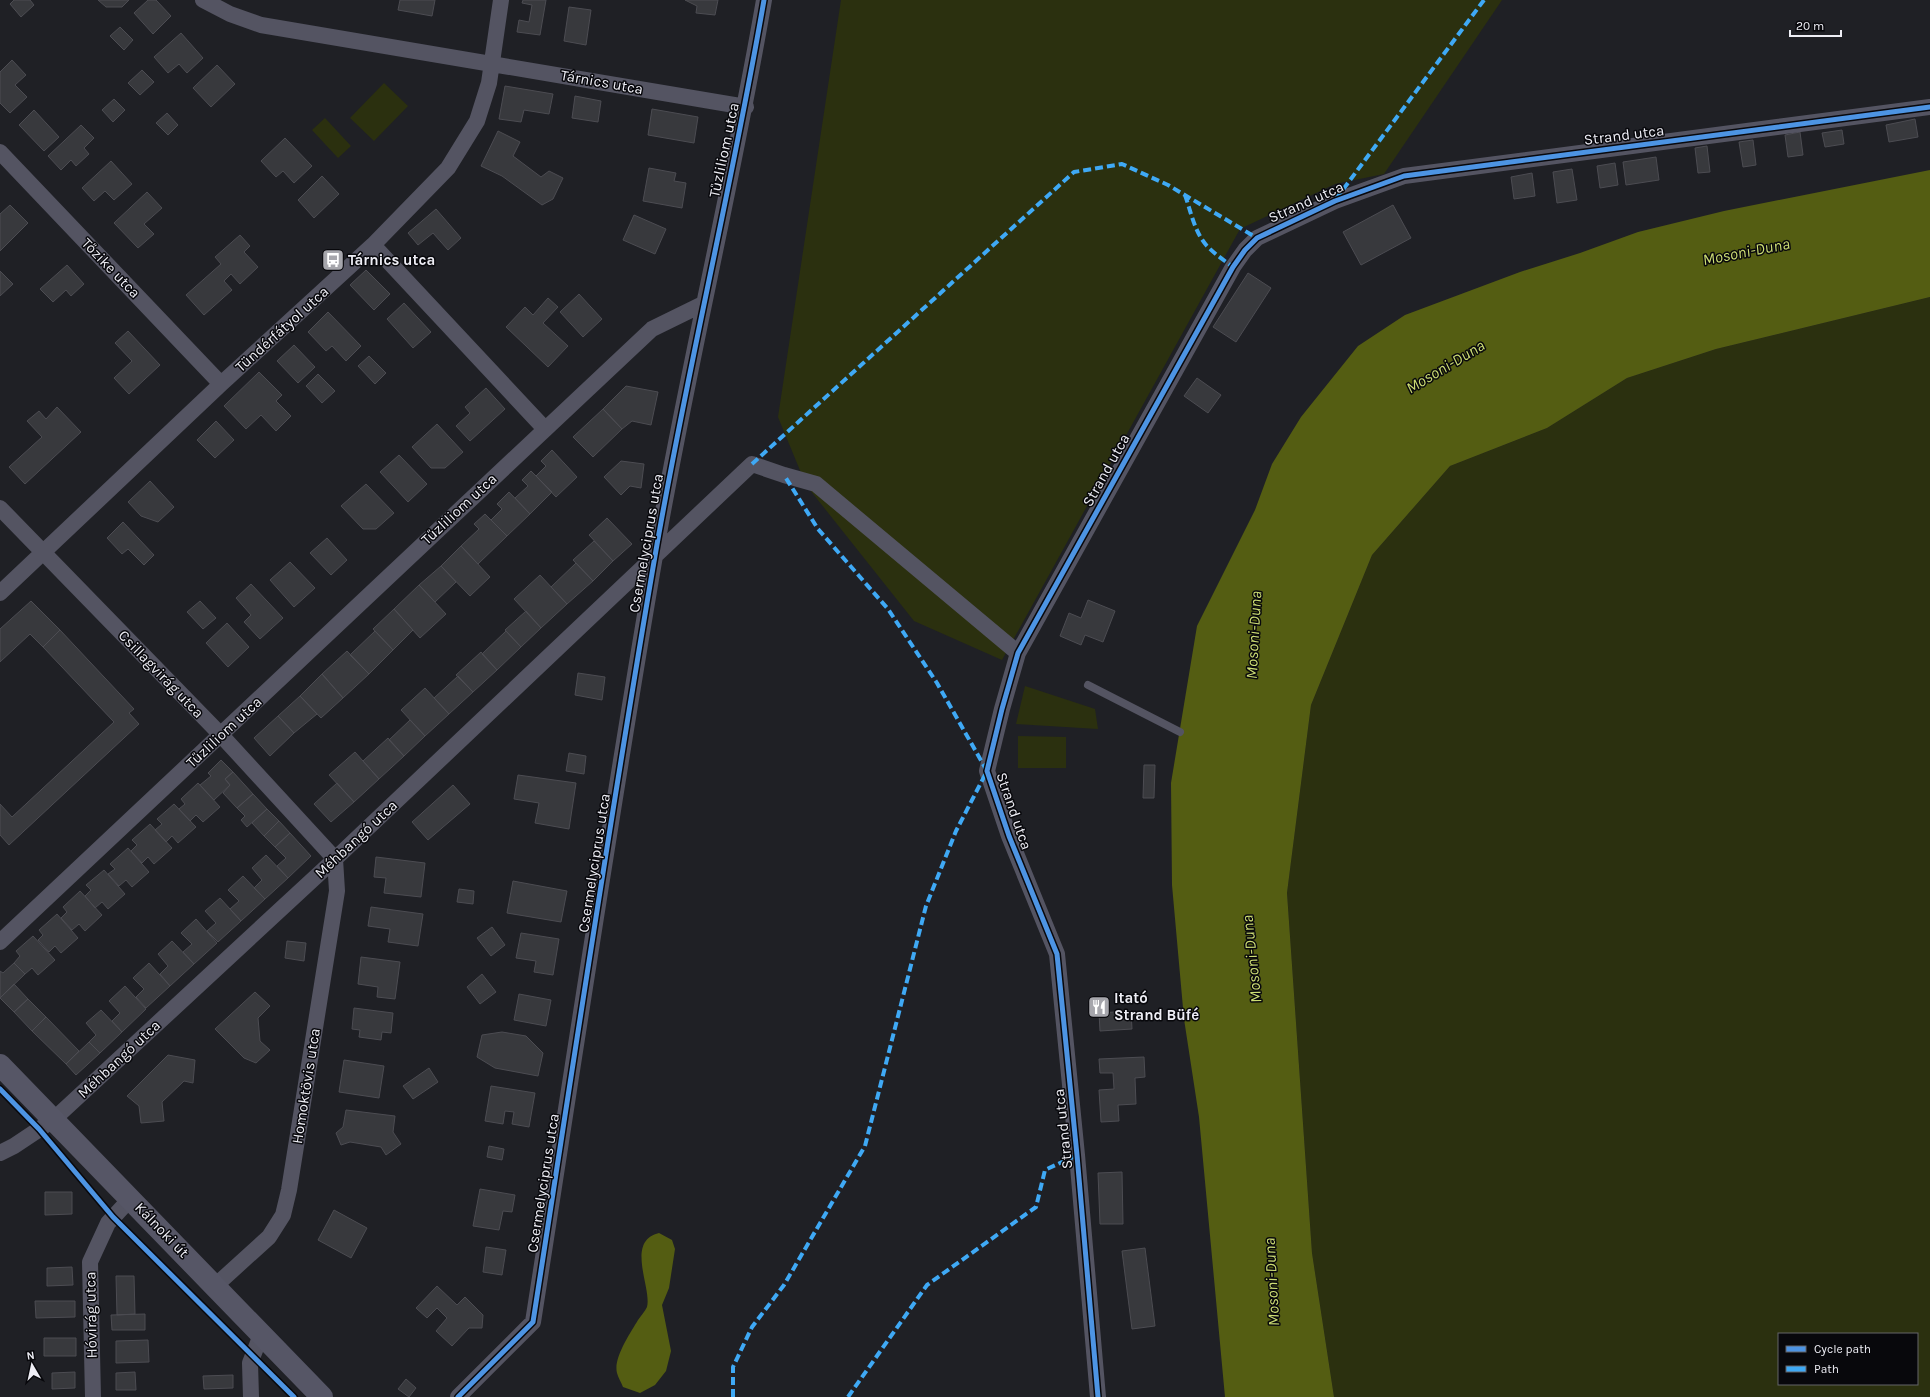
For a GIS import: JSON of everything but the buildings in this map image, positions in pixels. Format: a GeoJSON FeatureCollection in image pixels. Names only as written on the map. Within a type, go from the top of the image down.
{"type":"FeatureCollection","features":[{"type":"Feature","properties":{"kind":"street","name":"Tárnics utca"},"geometry":{"type":"LineString","coordinates":[[203,0],[230,14],[261,25],[746,107]]}},
{"type":"Feature","properties":{"kind":"street","name":"Tündérfátyol utca"},"geometry":{"type":"LineString","coordinates":[[0,593],[221,384],[373,245],[448,168],[477,121],[489,83],[501,0]]}},
{"type":"Feature","properties":{"kind":"street","name":"Tűzliliom utca"},"geometry":{"type":"LineString","coordinates":[[0,942],[652,329],[703,304],[746,107],[764,0]]}},
{"type":"Feature","properties":{"kind":"street","name":"Strand utca"},"geometry":{"type":"LineString","coordinates":[[1098,1397],[1078,1155],[1057,954],[1009,836],[986,771],[1018,653],[1233,267],[1245,250],[1257,238],[1335,201],[1404,176],[1930,107]]}},
{"type":"Feature","properties":{"kind":"street","name":"Tőzike utca"},"geometry":{"type":"LineString","coordinates":[[0,152],[221,384]]}},
{"type":"Feature","properties":{"kind":"street"},"geometry":{"type":"LineString","coordinates":[[373,245],[545,429]]}},
{"type":"Feature","properties":{"kind":"street","name":"Csermelyciprus utca"},"geometry":{"type":"LineString","coordinates":[[458,1397],[533,1322],[655,554],[703,304]]}},
{"type":"Feature","properties":{"kind":"street","name":"Méhbangó utca"},"geometry":{"type":"LineString","coordinates":[[0,1154],[53,1120],[336,859],[655,554],[752,464],[816,484],[1018,653]]}},
{"type":"Feature","properties":{"kind":"street","name":"Csillagvirág utca"},"geometry":{"type":"LineString","coordinates":[[0,508],[42,553],[221,735],[336,859]]}},
{"type":"Feature","properties":{"kind":"street","name":"Homoktövis utca"},"geometry":{"type":"LineString","coordinates":[[215,1286],[269,1237],[283,1215],[289,1190],[337,891],[336,859]]}},
{"type":"Feature","properties":{"kind":"street","name":"Kálnoki út"},"geometry":{"type":"LineString","coordinates":[[0,1065],[322,1397]]}},
{"type":"Feature","properties":{"kind":"street","name":"Hóvirág utca"},"geometry":{"type":"LineString","coordinates":[[93,1397],[90,1262],[108,1223],[130,1198]]}},
{"type":"Feature","properties":{"kind":"street"},"geometry":{"type":"LineString","coordinates":[[251,1397],[250,1364],[261,1335]]}},
{"type":"Feature","properties":{"kind":"lane"},"geometry":{"type":"LineString","coordinates":[[1088,685],[1180,732]]}},
{"type":"Feature","properties":{"kind":"shaded area"},"geometry":{"type":"Polygon","coordinates":[[[841,0],[1502,0],[1384,174],[1335,184],[1240,229],[1002,660],[914,621],[806,485],[778,417],[841,0]]]}},
{"type":"Feature","properties":{"kind":"shaded area"},"geometry":{"type":"Polygon","coordinates":[[[384,83],[408,106],[374,141],[350,118],[384,83]]]}},
{"type":"Feature","properties":{"kind":"shaded area"},"geometry":{"type":"Polygon","coordinates":[[[325,118],[351,146],[338,158],[312,130],[325,118]]]}},
{"type":"Feature","properties":{"kind":"shaded area"},"geometry":{"type":"Polygon","coordinates":[[[1930,297],[1930,1397],[1334,1397],[1312,1253],[1287,893],[1311,705],[1372,555],[1450,466],[1547,428],[1627,378],[1716,349],[1930,297]]]}},
{"type":"Feature","properties":{"kind":"shaded area"},"geometry":{"type":"Polygon","coordinates":[[[1025,686],[1095,709],[1098,729],[1016,724],[1025,686]]]}},
{"type":"Feature","properties":{"kind":"shaded area"},"geometry":{"type":"Polygon","coordinates":[[[1018,736],[1066,737],[1066,768],[1018,768],[1018,736]]]}},
{"type":"Feature","properties":{"kind":"water","name":"Mosoni-Duna"},"geometry":{"type":"Polygon","coordinates":[[[1930,170],[1930,297],[1716,349],[1627,378],[1547,428],[1450,466],[1372,555],[1311,705],[1287,893],[1312,1253],[1334,1397],[1225,1397],[1199,1117],[1184,1019],[1172,885],[1171,783],[1197,626],[1255,510],[1272,464],[1301,417],[1358,346],[1405,315],[1520,272],[1580,253],[1638,232],[1724,211],[1930,170]]]}},
{"type":"Feature","properties":{"kind":"water"},"geometry":{"type":"Polygon","coordinates":[[[659,1233],[672,1240],[675,1249],[669,1288],[662,1305],[671,1351],[666,1371],[655,1385],[640,1393],[623,1387],[617,1375],[616,1367],[623,1345],[647,1307],[648,1299],[642,1266],[643,1245],[649,1238],[659,1233]]]}},
{"type":"Feature","properties":{"kind":"marked path"},"geometry":{"type":"LineString","coordinates":[[1336,199],[1484,0]]}},
{"type":"Feature","properties":{"kind":"marked path"},"geometry":{"type":"LineString","coordinates":[[752,464],[1074,172],[1122,164],[1168,185],[1257,238]]}},
{"type":"Feature","properties":{"kind":"marked path"},"geometry":{"type":"LineString","coordinates":[[1185,195],[1200,236],[1214,253],[1233,267]]}},
{"type":"Feature","properties":{"kind":"marked path"},"geometry":{"type":"LineString","coordinates":[[733,1397],[733,1367],[752,1327],[784,1285],[865,1146],[926,906],[956,831],[987,771],[937,683],[888,609],[818,529],[784,475]]}},
{"type":"Feature","properties":{"kind":"marked path"},"geometry":{"type":"LineString","coordinates":[[848,1397],[927,1285],[1036,1207],[1045,1170],[1077,1155]]}},
{"type":"Feature","properties":{"kind":"cycle path"},"geometry":{"type":"LineString","coordinates":[[458,1397],[533,1322],[608,843],[655,556],[681,417],[738,139],[764,0]]}},
{"type":"Feature","properties":{"kind":"cycle path"},"geometry":{"type":"LineString","coordinates":[[1098,1397],[1077,1155],[1057,954],[1009,836],[987,771],[1002,709],[1018,653],[1233,267],[1245,250],[1257,238],[1335,201],[1404,176],[1930,107]]}},
{"type":"Feature","properties":{"kind":"cycle path"},"geometry":{"type":"LineString","coordinates":[[0,1089],[39,1129],[113,1217],[294,1397]]}},
{"type":"Feature","properties":{"kind":"place","name":"Tárnics utca"},"geometry":{"type":"Point","coordinates":[333,260]}},
{"type":"Feature","properties":{"kind":"place","name":"Itató Strand Büfé"},"geometry":{"type":"Point","coordinates":[1099,1007]}}]}
